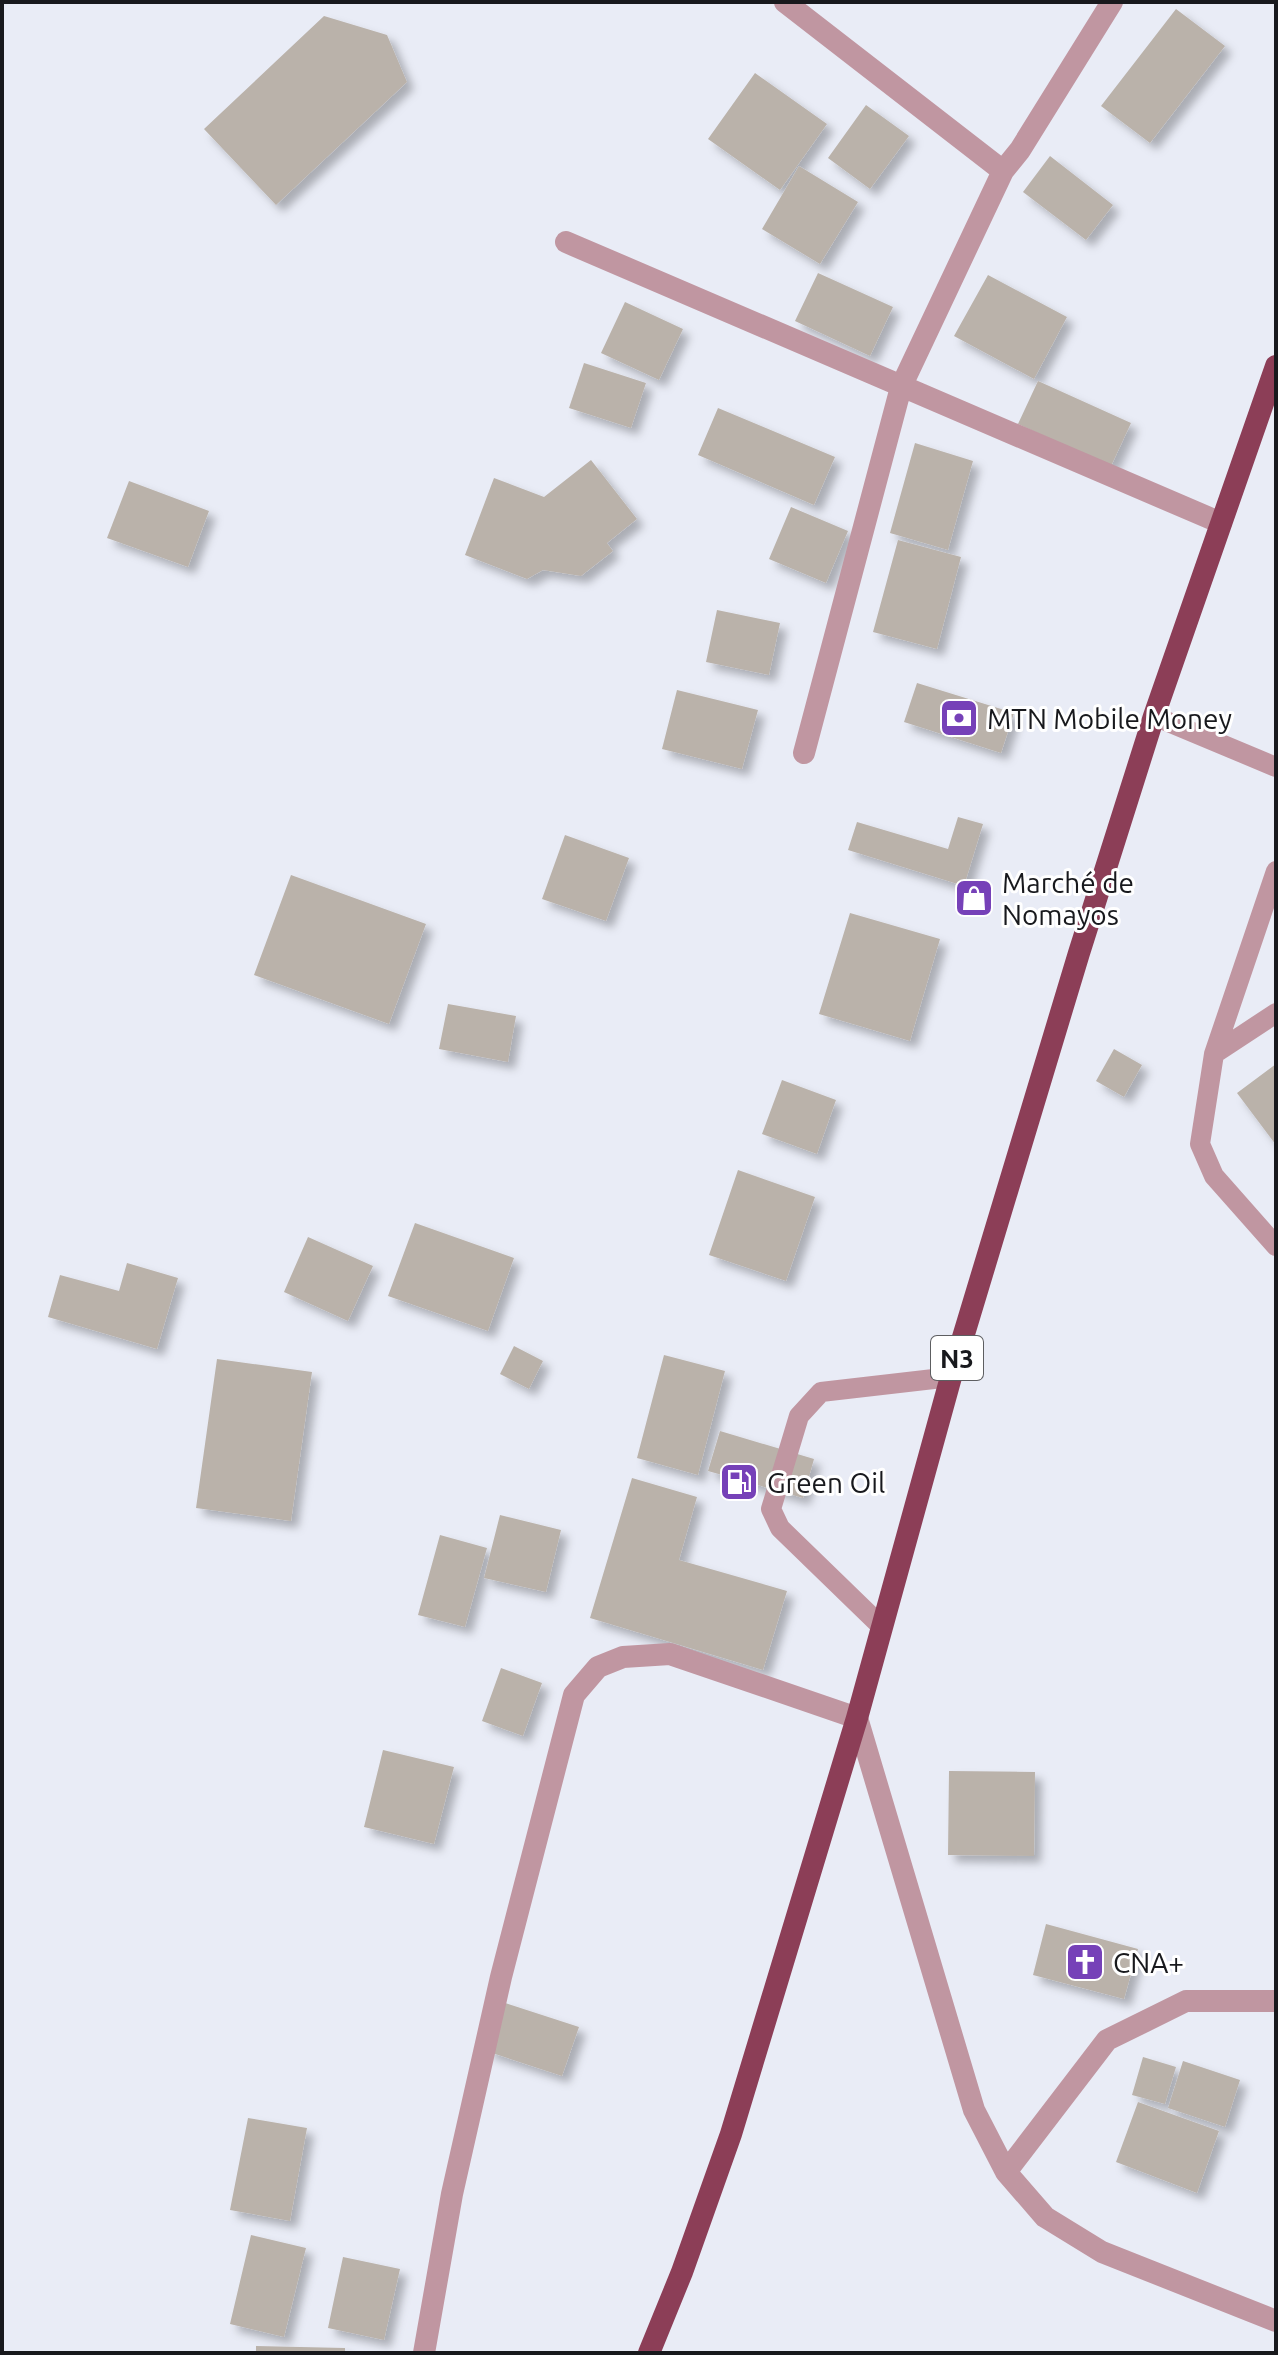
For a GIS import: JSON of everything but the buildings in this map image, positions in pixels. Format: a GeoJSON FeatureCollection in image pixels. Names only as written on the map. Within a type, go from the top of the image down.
{"type":"FeatureCollection","features":[{"type":"Feature","properties":{"kind":"highway","name":"N3"},"geometry":{"type":"LineString","coordinates":[[649,2353],[682,2272],[731,2134],[857,1718],[951,1377],[1079,953],[1154,716],[1276,366]]}},
{"type":"Feature","properties":{"kind":"street"},"geometry":{"type":"LineString","coordinates":[[785,2],[1003,171]]}},
{"type":"Feature","properties":{"kind":"street"},"geometry":{"type":"LineString","coordinates":[[804,753],[901,387],[1003,171],[1020,150],[1104,4]]}},
{"type":"Feature","properties":{"kind":"street"},"geometry":{"type":"LineString","coordinates":[[566,242],[1221,523]]}},
{"type":"Feature","properties":{"kind":"street"},"geometry":{"type":"LineString","coordinates":[[424,2353],[452,2194],[497,1992],[574,1695],[598,1667],[623,1657],[670,1654],[857,1718],[974,2110],[1006,2172],[1045,2217],[1102,2252],[1276,2321]]}},
{"type":"Feature","properties":{"kind":"street"},"geometry":{"type":"LineString","coordinates":[[1006,2172],[1107,2040],[1186,2001],[1276,2001]]}},
{"type":"Feature","properties":{"kind":"lane"},"geometry":{"type":"LineString","coordinates":[[1154,716],[1276,767]]}},
{"type":"Feature","properties":{"kind":"lane"},"geometry":{"type":"LineString","coordinates":[[1276,871],[1214,1054],[1200,1144],[1214,1176],[1276,1246]]}},
{"type":"Feature","properties":{"kind":"lane"},"geometry":{"type":"LineString","coordinates":[[1214,1054],[1276,1013]]}},
{"type":"Feature","properties":{"kind":"lane"},"geometry":{"type":"LineString","coordinates":[[882,1627],[780,1528],[771,1509],[799,1416],[821,1392],[951,1377]]}},
{"type":"Feature","properties":{"kind":"place","name":"MTN Mobile Money"},"geometry":{"type":"Point","coordinates":[959,718]}},
{"type":"Feature","properties":{"kind":"place","name":"Marché de Nomayos"},"geometry":{"type":"Point","coordinates":[974,898]}},
{"type":"Feature","properties":{"kind":"place","name":"Green Oil"},"geometry":{"type":"Point","coordinates":[739,1482]}},
{"type":"Feature","properties":{"kind":"place","name":"CNA+"},"geometry":{"type":"Point","coordinates":[1085,1962]}}]}
